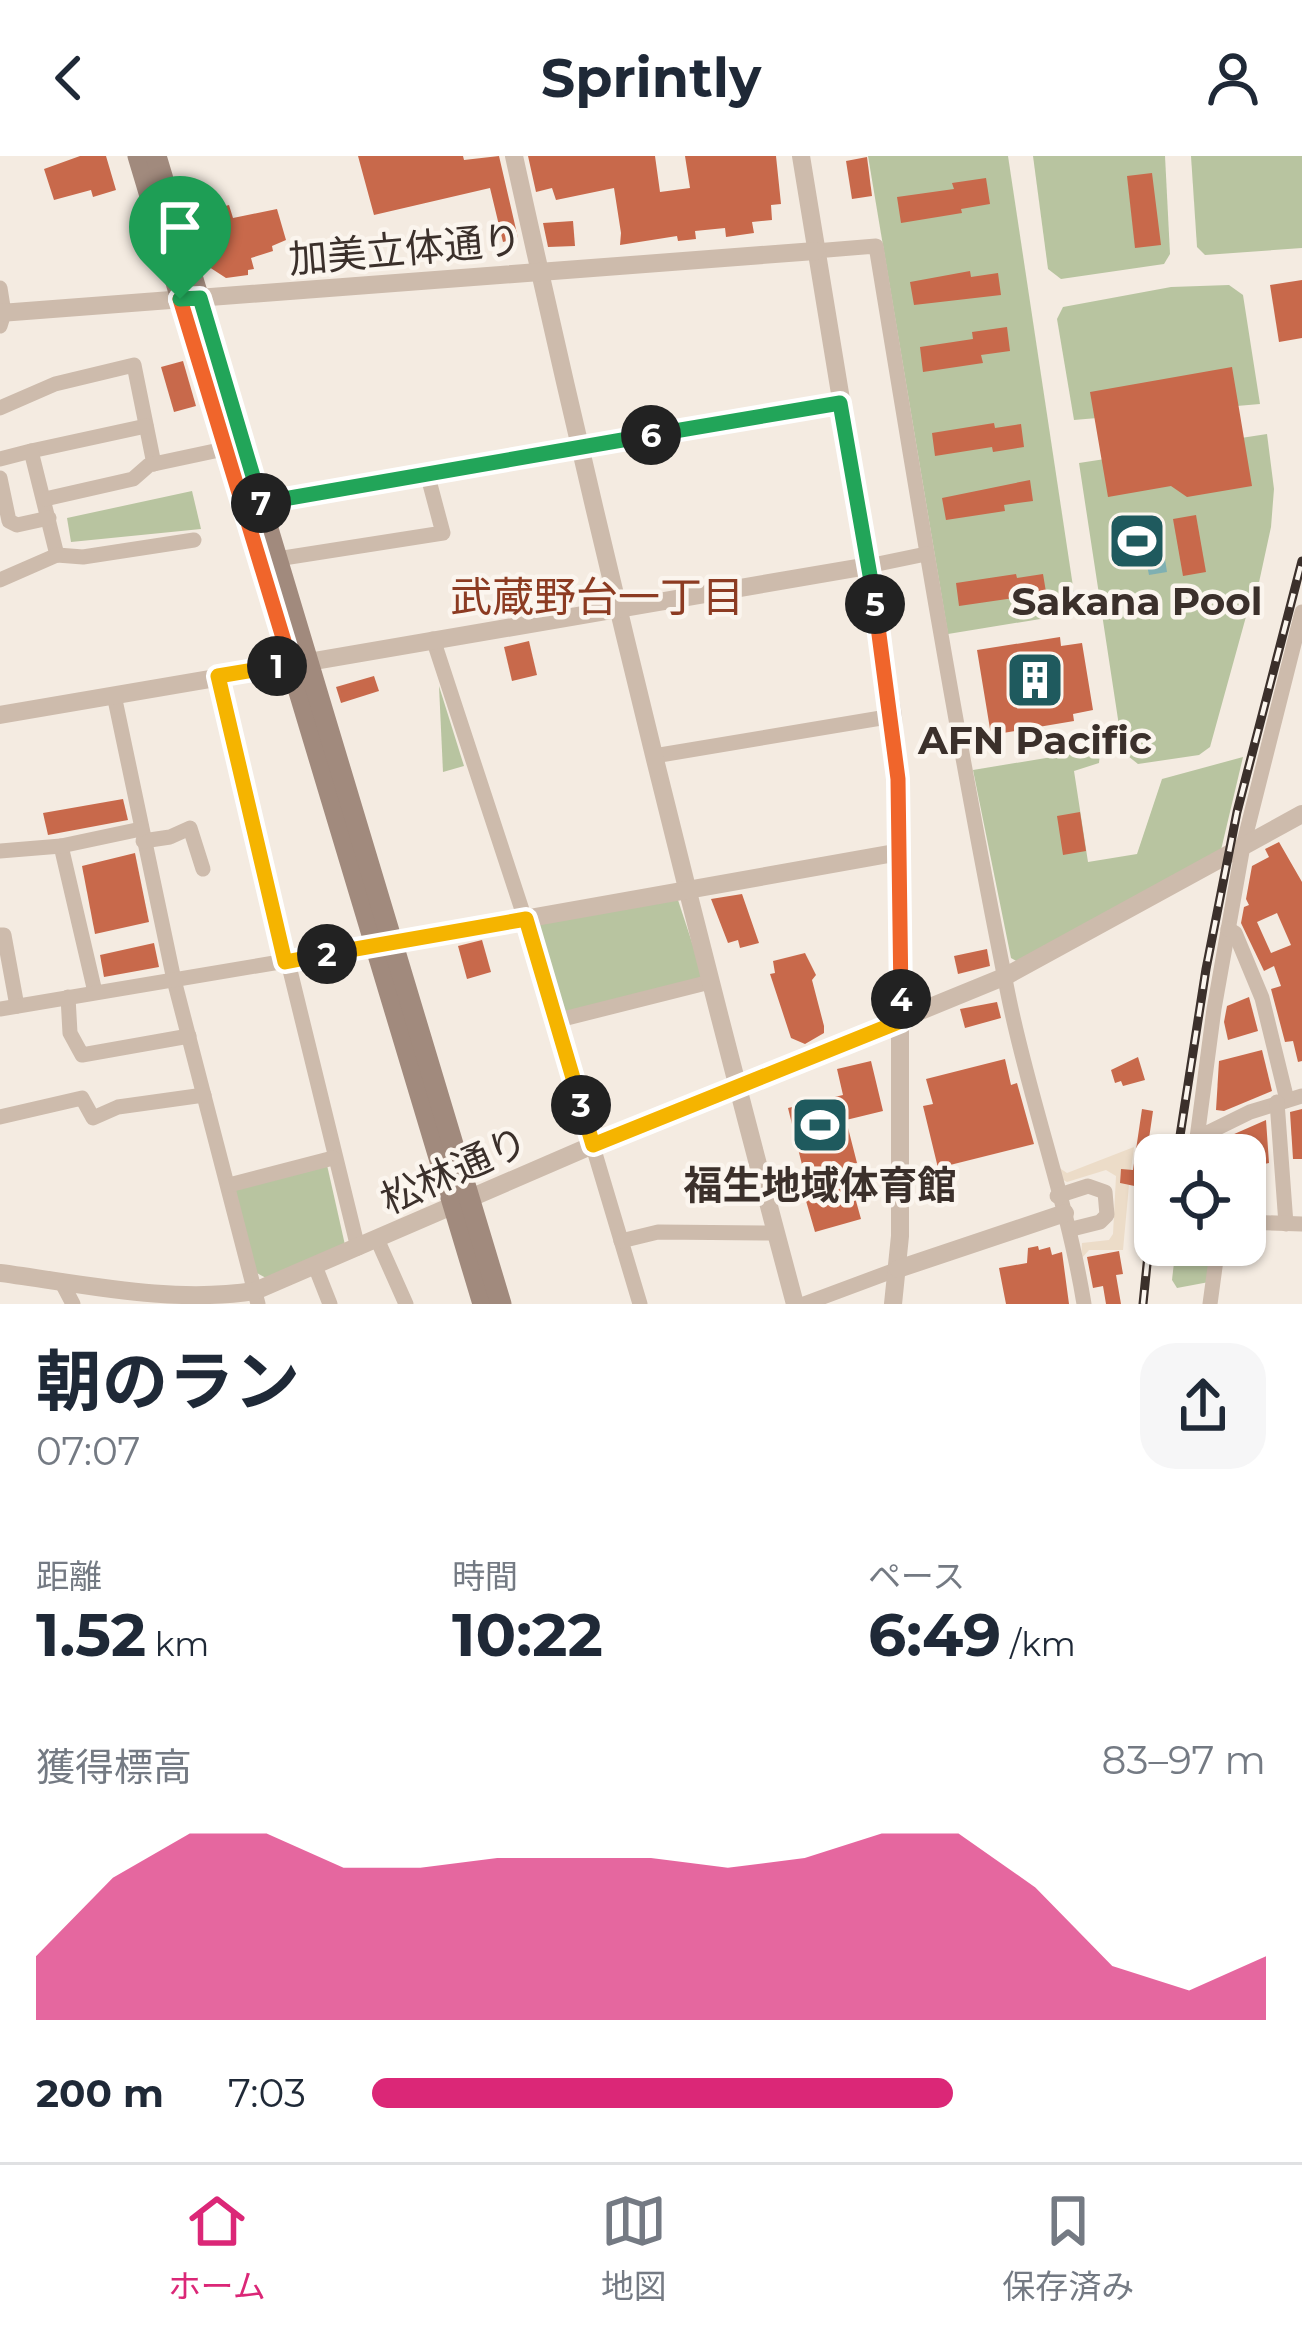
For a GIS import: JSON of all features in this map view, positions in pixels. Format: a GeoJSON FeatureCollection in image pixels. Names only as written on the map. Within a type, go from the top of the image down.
{"type":"FeatureCollection","features":[{"type":"Feature","properties":{"kind":"main road"},"geometry":{"type":"LineString","coordinates":[[138,156],[190,299],[300,662],[461,1203],[483,1304]]}},
{"type":"Feature","properties":{"kind":"main road"},"geometry":{"type":"LineString","coordinates":[[156,156],[224,449],[277,559],[300,662]]}},
{"type":"Feature","properties":{"kind":"main road"},"geometry":{"type":"LineString","coordinates":[[383,944],[431,1133],[501,1304]]}},
{"type":"Feature","properties":{"kind":"street"},"geometry":{"type":"LineString","coordinates":[[514,156],[616,608],[686,891],[735,1088],[799,1304],[1065,1213]]}},
{"type":"Feature","properties":{"kind":"street"},"geometry":{"type":"LineString","coordinates":[[802,156],[892,716],[900,852],[901,1021],[898,1269],[893,1304]]}},
{"type":"Feature","properties":{"kind":"street"},"geometry":{"type":"LineString","coordinates":[[814,250],[876,246],[971,810],[1084,1304]]}},
{"type":"Feature","properties":{"kind":"street","name":"加美立体通り"},"geometry":{"type":"LineString","coordinates":[[1,318],[814,250]]}},
{"type":"Feature","properties":{"kind":"street"},"geometry":{"type":"LineString","coordinates":[[0,288],[1,318]]}},
{"type":"Feature","properties":{"kind":"street"},"geometry":{"type":"LineString","coordinates":[[0,408],[55,384],[134,364],[154,464]]}},
{"type":"Feature","properties":{"kind":"street"},"geometry":{"type":"LineString","coordinates":[[251,505],[840,403]]}},
{"type":"Feature","properties":{"kind":"street"},"geometry":{"type":"LineString","coordinates":[[0,459],[146,426]]}},
{"type":"Feature","properties":{"kind":"street"},"geometry":{"type":"LineString","coordinates":[[45,499],[133,478],[154,464],[224,449]]}},
{"type":"Feature","properties":{"kind":"street"},"geometry":{"type":"LineString","coordinates":[[31,452],[57,555]]}},
{"type":"Feature","properties":{"kind":"street"},"geometry":{"type":"LineString","coordinates":[[277,559],[443,533],[427,473]]}},
{"type":"Feature","properties":{"kind":"street"},"geometry":{"type":"LineString","coordinates":[[0,478],[10,521],[17,525],[49,518]]}},
{"type":"Feature","properties":{"kind":"street"},"geometry":{"type":"LineString","coordinates":[[0,580],[57,555],[83,557],[194,540]]}},
{"type":"Feature","properties":{"kind":"street"},"geometry":{"type":"LineString","coordinates":[[0,715],[926,554]]}},
{"type":"Feature","properties":{"kind":"street"},"geometry":{"type":"LineString","coordinates":[[1199,1134],[1243,846],[1302,612]]}},
{"type":"Feature","properties":{"kind":"street"},"geometry":{"type":"LineString","coordinates":[[433,639],[526,919],[640,1304]]}},
{"type":"Feature","properties":{"kind":"street"},"geometry":{"type":"LineString","coordinates":[[218,676],[334,1158],[367,1244],[406,1304]]}},
{"type":"Feature","properties":{"kind":"street"},"geometry":{"type":"LineString","coordinates":[[114,695],[174,980],[257,1298]]}},
{"type":"Feature","properties":{"kind":"street"},"geometry":{"type":"LineString","coordinates":[[653,756],[892,716]]}},
{"type":"Feature","properties":{"kind":"street","name":"松林通り"},"geometry":{"type":"LineString","coordinates":[[0,1274],[179,1298],[257,1298],[315,1266],[593,1145],[1006,976],[1302,814]]}},
{"type":"Feature","properties":{"kind":"street"},"geometry":{"type":"LineString","coordinates":[[0,851],[170,836],[190,828],[203,869]]}},
{"type":"Feature","properties":{"kind":"street"},"geometry":{"type":"LineString","coordinates":[[61,846],[95,992]]}},
{"type":"Feature","properties":{"kind":"street"},"geometry":{"type":"LineString","coordinates":[[0,935],[4,934],[9,1008],[900,852]]}},
{"type":"Feature","properties":{"kind":"street"},"geometry":{"type":"LineString","coordinates":[[1228,929],[1235,933],[1262,998],[1289,1099],[1294,1224]]}},
{"type":"Feature","properties":{"kind":"street"},"geometry":{"type":"LineString","coordinates":[[555,1021],[710,982]]}},
{"type":"Feature","properties":{"kind":"street"},"geometry":{"type":"LineString","coordinates":[[68,997],[70,1033],[82,1055],[189,1036]]}},
{"type":"Feature","properties":{"kind":"street"},"geometry":{"type":"LineString","coordinates":[[0,1117],[82,1098],[93,1118],[118,1107],[204,1095]]}},
{"type":"Feature","properties":{"kind":"street"},"geometry":{"type":"LineString","coordinates":[[1222,1134],[1289,1099]]}},
{"type":"Feature","properties":{"kind":"street"},"geometry":{"type":"LineString","coordinates":[[229,1185],[334,1158]]}},
{"type":"Feature","properties":{"kind":"street"},"geometry":{"type":"LineString","coordinates":[[622,1241],[658,1232],[776,1233]]}},
{"type":"Feature","properties":{"kind":"street"},"geometry":{"type":"LineString","coordinates":[[315,1266],[330,1304]]}},
{"type":"Feature","properties":{"kind":"street"},"geometry":{"type":"LineString","coordinates":[[1210,1304],[1215,1266]]}},
{"type":"Feature","properties":{"kind":"street"},"geometry":{"type":"LineString","coordinates":[[61,1281],[73,1304]]}},
{"type":"Feature","properties":{"kind":"green space"},"geometry":{"type":"Polygon","coordinates":[[[868,156],[1008,156],[1077,613],[948,634],[868,156]]]}},
{"type":"Feature","properties":{"kind":"green space"},"geometry":{"type":"Polygon","coordinates":[[[1033,156],[1165,156],[1170,254],[1164,264],[1061,279],[1048,269],[1033,156]]]}},
{"type":"Feature","properties":{"kind":"green space"},"geometry":{"type":"Polygon","coordinates":[[[1191,156],[1302,156],[1302,248],[1205,255],[1197,247],[1191,156]]]}},
{"type":"Feature","properties":{"kind":"green space"},"geometry":{"type":"Polygon","coordinates":[[[1229,285],[1243,295],[1260,404],[1074,420],[1057,319],[1063,307],[1171,287],[1229,285]]]}},
{"type":"Feature","properties":{"kind":"green space"},"geometry":{"type":"Polygon","coordinates":[[[1267,434],[1274,489],[1271,527],[1210,747],[1199,755],[1138,764],[1123,752],[1079,463],[1267,434]]]}},
{"type":"Feature","properties":{"kind":"green space"},"geometry":{"type":"Polygon","coordinates":[[[192,491],[201,529],[71,542],[67,518],[192,491]]]}},
{"type":"Feature","properties":{"kind":"green space"},"geometry":{"type":"Polygon","coordinates":[[[439,686],[464,766],[443,772],[439,686]]]}},
{"type":"Feature","properties":{"kind":"green space"},"geometry":{"type":"Polygon","coordinates":[[[1094,750],[1100,753],[1099,763],[1074,771],[1088,862],[1137,854],[1162,779],[1243,757],[1221,850],[1018,962],[1011,958],[973,770],[1094,750]]]}},
{"type":"Feature","properties":{"kind":"green space"},"geometry":{"type":"Polygon","coordinates":[[[678,900],[703,976],[700,981],[558,1012],[535,930],[538,924],[678,900]]]}},
{"type":"Feature","properties":{"kind":"green space"},"geometry":{"type":"Polygon","coordinates":[[[327,1165],[345,1245],[266,1278],[255,1272],[232,1189],[327,1165]]]}},
{"type":"Feature","properties":{"kind":"green space"},"geometry":{"type":"Polygon","coordinates":[[[1174,1266],[1210,1266],[1209,1282],[1177,1288],[1172,1280],[1174,1266]]]}},
{"type":"Feature","properties":{"kind":"shaded area"},"geometry":{"type":"Polygon","coordinates":[[[1134,1147],[1131,1170],[1121,1170],[1120,1183],[1129,1185],[1123,1250],[1089,1250],[1081,1259],[1082,1243],[1109,1240],[1113,1234],[1116,1176],[1106,1170],[1067,1182],[1060,1178],[1058,1167],[1067,1173],[1134,1147]]]}},
{"type":"Feature","properties":{"kind":"water","name":"Sakana Pool"},"geometry":{"type":"Polygon","coordinates":[[[1159,521],[1167,572],[1149,575],[1145,555],[1140,556],[1141,562],[1116,566],[1110,528],[1159,521]]]}},
{"type":"Feature","properties":{"kind":"building"},"geometry":{"type":"Polygon","coordinates":[[[80,156],[106,156],[116,190],[93,197],[91,190],[54,200],[44,169],[80,156]]]}},
{"type":"Feature","properties":{"kind":"building"},"geometry":{"type":"Polygon","coordinates":[[[358,156],[463,156],[464,160],[499,156],[518,238],[503,242],[490,188],[374,215],[358,156]]]}},
{"type":"Feature","properties":{"kind":"building"},"geometry":{"type":"Polygon","coordinates":[[[528,156],[655,156],[660,192],[690,188],[685,156],[776,156],[781,204],[771,205],[772,220],[752,222],[754,233],[726,237],[725,228],[695,231],[696,239],[678,241],[677,236],[620,245],[614,188],[556,200],[552,188],[536,192],[528,156]]]}},
{"type":"Feature","properties":{"kind":"building"},"geometry":{"type":"Polygon","coordinates":[[[867,157],[872,196],[852,199],[846,161],[867,157]]]}},
{"type":"Feature","properties":{"kind":"building"},"geometry":{"type":"Polygon","coordinates":[[[1152,173],[1161,245],[1135,248],[1127,176],[1152,173]]]}},
{"type":"Feature","properties":{"kind":"building"},"geometry":{"type":"Polygon","coordinates":[[[986,178],[990,204],[901,223],[897,197],[954,189],[952,183],[986,178]]]}},
{"type":"Feature","properties":{"kind":"building"},"geometry":{"type":"Polygon","coordinates":[[[229,205],[233,218],[277,209],[286,240],[272,246],[273,251],[251,258],[254,269],[248,275],[226,278],[206,265],[197,232],[219,225],[214,209],[229,205]]]}},
{"type":"Feature","properties":{"kind":"building"},"geometry":{"type":"Polygon","coordinates":[[[573,221],[575,246],[548,247],[543,223],[573,221]]]}},
{"type":"Feature","properties":{"kind":"building"},"geometry":{"type":"Polygon","coordinates":[[[970,271],[971,277],[998,273],[1001,295],[914,305],[910,282],[970,271]]]}},
{"type":"Feature","properties":{"kind":"building"},"geometry":{"type":"Polygon","coordinates":[[[1302,280],[1302,338],[1279,342],[1270,285],[1302,280]]]}},
{"type":"Feature","properties":{"kind":"building"},"geometry":{"type":"Polygon","coordinates":[[[1007,327],[1010,351],[981,355],[983,363],[923,372],[920,347],[973,339],[972,332],[1007,327]]]}},
{"type":"Feature","properties":{"kind":"building"},"geometry":{"type":"Polygon","coordinates":[[[183,361],[196,406],[174,412],[161,367],[183,361]]]}},
{"type":"Feature","properties":{"kind":"building"},"geometry":{"type":"Polygon","coordinates":[[[1232,367],[1252,486],[1187,497],[1171,486],[1108,497],[1090,392],[1232,367]]]}},
{"type":"Feature","properties":{"kind":"building"},"geometry":{"type":"Polygon","coordinates":[[[994,423],[995,428],[1021,424],[1024,447],[935,456],[932,433],[994,423]]]}},
{"type":"Feature","properties":{"kind":"building"},"geometry":{"type":"Polygon","coordinates":[[[1030,480],[1033,501],[1004,505],[1005,511],[946,520],[942,498],[1030,480]]]}},
{"type":"Feature","properties":{"kind":"building"},"geometry":{"type":"Polygon","coordinates":[[[1196,515],[1206,572],[1183,576],[1173,519],[1196,515]]]}},
{"type":"Feature","properties":{"kind":"building"},"geometry":{"type":"Polygon","coordinates":[[[1016,574],[1017,578],[1043,574],[1047,598],[959,606],[956,583],[1016,574]]]}},
{"type":"Feature","properties":{"kind":"building","name":"AFN Pacific"},"geometry":{"type":"Polygon","coordinates":[[[1060,637],[1061,646],[1082,643],[1093,710],[1073,714],[1074,721],[991,735],[977,650],[1060,637]]]}},
{"type":"Feature","properties":{"kind":"building"},"geometry":{"type":"Polygon","coordinates":[[[529,641],[537,675],[512,681],[504,647],[529,641]]]}},
{"type":"Feature","properties":{"kind":"building"},"geometry":{"type":"Polygon","coordinates":[[[374,676],[379,691],[341,703],[336,687],[374,676]]]}},
{"type":"Feature","properties":{"kind":"building"},"geometry":{"type":"Polygon","coordinates":[[[123,799],[128,820],[48,835],[43,813],[123,799]]]}},
{"type":"Feature","properties":{"kind":"building"},"geometry":{"type":"Polygon","coordinates":[[[1080,812],[1086,851],[1063,855],[1057,816],[1080,812]]]}},
{"type":"Feature","properties":{"kind":"building"},"geometry":{"type":"Polygon","coordinates":[[[1279,842],[1302,882],[1302,1061],[1298,1062],[1293,1041],[1285,1042],[1271,989],[1281,986],[1274,966],[1264,971],[1241,923],[1244,907],[1249,905],[1252,866],[1269,857],[1265,849],[1279,842]],[[1277,913],[1257,922],[1271,953],[1291,945],[1277,913]]]}},
{"type":"Feature","properties":{"kind":"building"},"geometry":{"type":"Polygon","coordinates":[[[135,853],[149,922],[95,934],[82,866],[135,853]]]}},
{"type":"Feature","properties":{"kind":"building"},"geometry":{"type":"Polygon","coordinates":[[[742,894],[759,943],[740,948],[738,940],[728,943],[711,899],[742,894]]]}},
{"type":"Feature","properties":{"kind":"building"},"geometry":{"type":"Polygon","coordinates":[[[482,940],[491,972],[467,979],[458,946],[482,940]]]}},
{"type":"Feature","properties":{"kind":"building"},"geometry":{"type":"Polygon","coordinates":[[[154,943],[159,967],[104,977],[100,955],[154,943]]]}},
{"type":"Feature","properties":{"kind":"building"},"geometry":{"type":"Polygon","coordinates":[[[987,949],[990,966],[958,974],[954,956],[987,949]]]}},
{"type":"Feature","properties":{"kind":"building"},"geometry":{"type":"Polygon","coordinates":[[[805,953],[816,975],[812,980],[824,1033],[805,1044],[791,1038],[770,974],[775,973],[773,961],[805,953]]]}},
{"type":"Feature","properties":{"kind":"building"},"geometry":{"type":"Polygon","coordinates":[[[1249,997],[1258,1031],[1228,1040],[1227,1006],[1249,997]]]}},
{"type":"Feature","properties":{"kind":"building"},"geometry":{"type":"Polygon","coordinates":[[[997,1002],[1001,1018],[965,1028],[960,1009],[997,1002]]]}},
{"type":"Feature","properties":{"kind":"building"},"geometry":{"type":"Polygon","coordinates":[[[1262,1050],[1272,1091],[1216,1110],[1219,1061],[1262,1050]]]}},
{"type":"Feature","properties":{"kind":"building"},"geometry":{"type":"Polygon","coordinates":[[[1138,1057],[1145,1080],[1123,1086],[1121,1081],[1115,1083],[1111,1070],[1138,1057]]]}},
{"type":"Feature","properties":{"kind":"building"},"geometry":{"type":"Polygon","coordinates":[[[1005,1059],[1011,1085],[1017,1083],[1034,1144],[938,1168],[923,1106],[933,1104],[926,1079],[1005,1059]]]}},
{"type":"Feature","properties":{"kind":"building"},"geometry":{"type":"Polygon","coordinates":[[[871,1061],[883,1111],[846,1120],[857,1163],[846,1165],[861,1219],[815,1232],[788,1108],[843,1095],[837,1069],[871,1061]]]}},
{"type":"Feature","properties":{"kind":"building"},"geometry":{"type":"Polygon","coordinates":[[[1142,1109],[1153,1111],[1150,1134],[1138,1134],[1142,1109]]]}},
{"type":"Feature","properties":{"kind":"building"},"geometry":{"type":"Polygon","coordinates":[[[1302,1109],[1302,1159],[1293,1159],[1290,1112],[1302,1109]]]}},
{"type":"Feature","properties":{"kind":"building"},"geometry":{"type":"Polygon","coordinates":[[[1266,1120],[1269,1163],[1266,1134],[1234,1134],[1266,1120]]]}},
{"type":"Feature","properties":{"kind":"building"},"geometry":{"type":"Polygon","coordinates":[[[1134,1163],[1134,1186],[1120,1183],[1121,1169],[1133,1170],[1134,1163]]]}},
{"type":"Feature","properties":{"kind":"building"},"geometry":{"type":"Polygon","coordinates":[[[1038,1246],[1039,1250],[1050,1247],[1052,1255],[1062,1252],[1069,1304],[1006,1304],[999,1268],[1027,1263],[1028,1248],[1038,1246]]]}},
{"type":"Feature","properties":{"kind":"building"},"geometry":{"type":"Polygon","coordinates":[[[1119,1251],[1123,1274],[1116,1275],[1121,1304],[1106,1304],[1103,1286],[1093,1288],[1087,1257],[1119,1251]]]}},
{"type":"Feature","properties":{"kind":"railway"},"geometry":{"type":"LineString","coordinates":[[1180,1134],[1237,812],[1302,561]]}},
{"type":"Feature","properties":{"kind":"railway"},"geometry":{"type":"LineString","coordinates":[[1143,1304],[1147,1266]]}},
{"type":"Feature","properties":{"kind":"place","name":"Sakana Pool"},"geometry":{"type":"Point","coordinates":[1137,541]}},
{"type":"Feature","properties":{"kind":"place","name":"AFN Pacific"},"geometry":{"type":"Point","coordinates":[1035,680]}},
{"type":"Feature","properties":{"kind":"place","name":"福生地域体育館"},"geometry":{"type":"Point","coordinates":[820,1125]}},
{"type":"Feature","properties":{"kind":"district","name":"武蔵野台一丁目"},"geometry":{"type":"Point","coordinates":[597,597]}},
{"type":"Feature","properties":{"kind":"route"},"geometry":{"type":"LineString","coordinates":[[200,298],[260,503],[840,403],[892,716],[898,779],[901,1021],[593,1145],[526,919],[285,962],[218,676],[291,664],[180,299],[200,298]]}}]}
